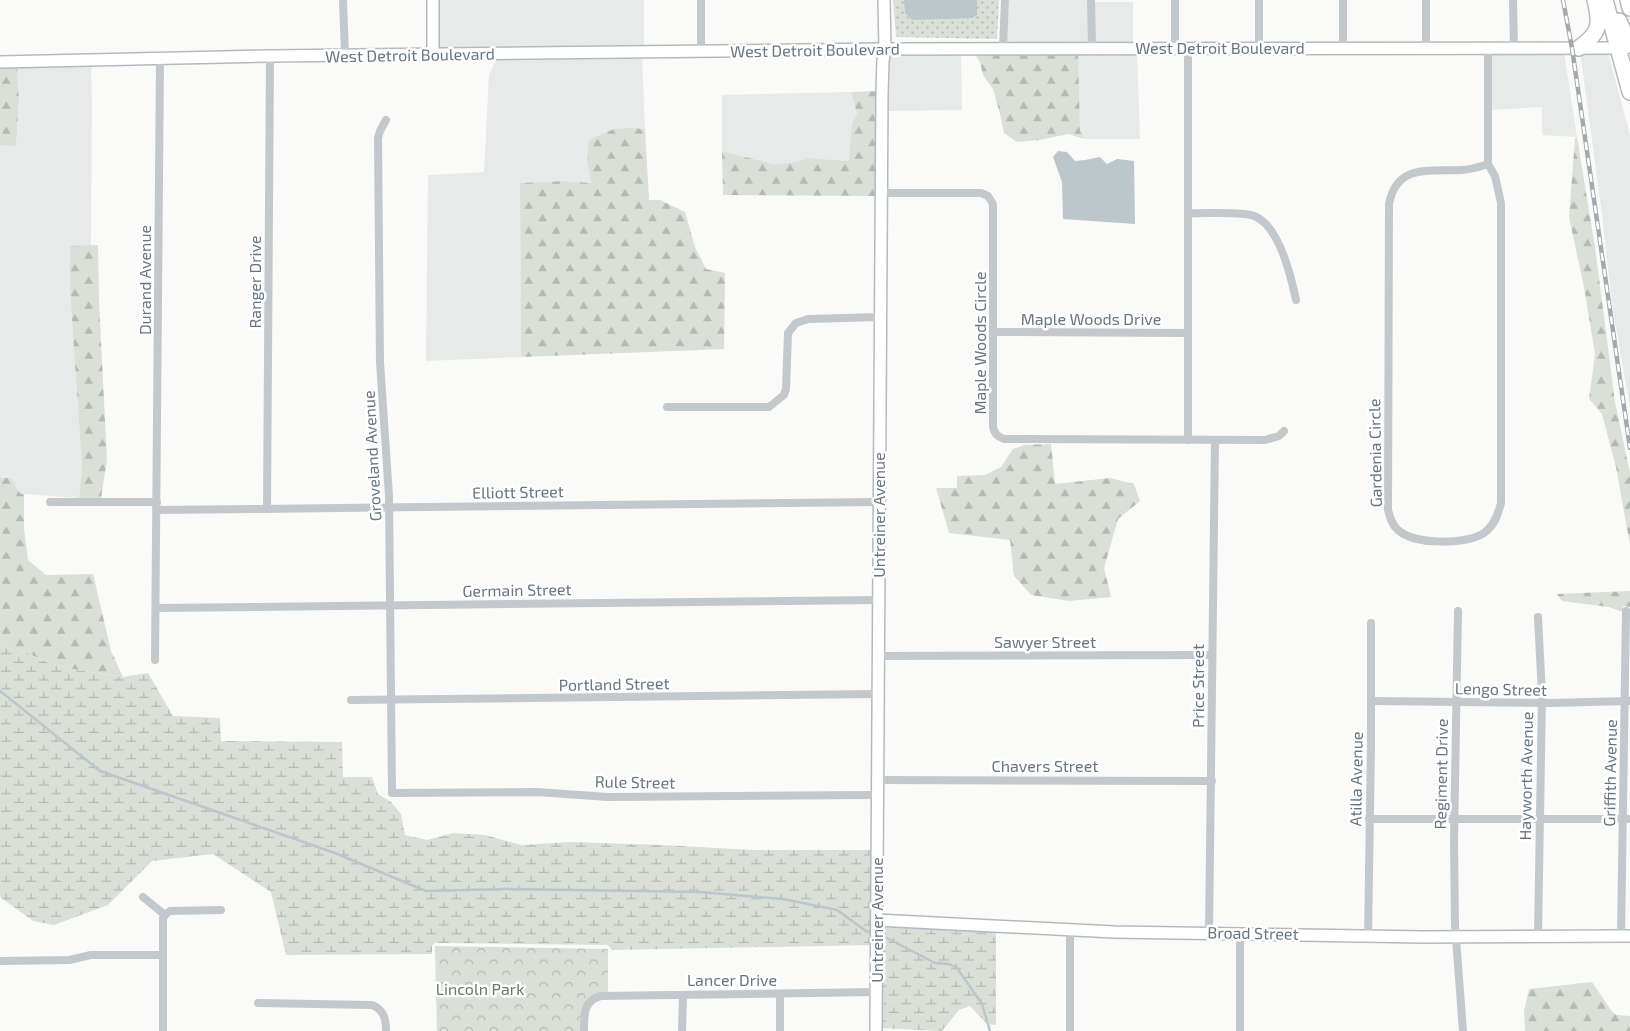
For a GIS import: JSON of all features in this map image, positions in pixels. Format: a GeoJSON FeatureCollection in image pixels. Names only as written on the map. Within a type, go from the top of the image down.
{"type":"FeatureCollection","features":[{"type":"Feature","properties":{"kind":"highway"},"geometry":{"type":"LineString","coordinates":[[1579,48],[1595,34],[1599,26],[1594,0]]}},
{"type":"Feature","properties":{"kind":"highway"},"geometry":{"type":"LineString","coordinates":[[1605,0],[1627,48]]}},
{"type":"Feature","properties":{"kind":"highway"},"geometry":{"type":"LineString","coordinates":[[1613,0],[1620,27],[1627,39],[1630,92]]}},
{"type":"Feature","properties":{"kind":"highway"},"geometry":{"type":"LineString","coordinates":[[1628,0],[1630,8]]}},
{"type":"Feature","properties":{"kind":"street"},"geometry":{"type":"LineString","coordinates":[[343,0],[345,56]]}},
{"type":"Feature","properties":{"kind":"street"},"geometry":{"type":"LineString","coordinates":[[432,0],[433,54]]}},
{"type":"Feature","properties":{"kind":"street"},"geometry":{"type":"LineString","coordinates":[[700,0],[701,51]]}},
{"type":"Feature","properties":{"kind":"street","name":"Untreiner Avenue"},"geometry":{"type":"LineString","coordinates":[[876,1031],[884,0]]}},
{"type":"Feature","properties":{"kind":"street"},"geometry":{"type":"LineString","coordinates":[[1003,48],[1005,0]]}},
{"type":"Feature","properties":{"kind":"street"},"geometry":{"type":"LineString","coordinates":[[1092,0],[1092,48]]}},
{"type":"Feature","properties":{"kind":"street"},"geometry":{"type":"LineString","coordinates":[[1175,0],[1175,48]]}},
{"type":"Feature","properties":{"kind":"street"},"geometry":{"type":"LineString","coordinates":[[1259,0],[1259,48]]}},
{"type":"Feature","properties":{"kind":"street"},"geometry":{"type":"LineString","coordinates":[[1343,0],[1343,48]]}},
{"type":"Feature","properties":{"kind":"street"},"geometry":{"type":"LineString","coordinates":[[1426,0],[1426,48]]}},
{"type":"Feature","properties":{"kind":"street"},"geometry":{"type":"LineString","coordinates":[[1513,0],[1514,48]]}},
{"type":"Feature","properties":{"kind":"street"},"geometry":{"type":"LineString","coordinates":[[1188,48],[1188,440]]}},
{"type":"Feature","properties":{"kind":"street","name":"Gardenia Circle"},"geometry":{"type":"LineString","coordinates":[[1488,48],[1488,164],[1495,176],[1501,203],[1501,503],[1495,520],[1490,527],[1478,536],[1453,541],[1425,540],[1411,537],[1398,530],[1390,518],[1388,510],[1389,204],[1394,188],[1404,177],[1412,173],[1466,170],[1488,164]]}},
{"type":"Feature","properties":{"kind":"street","name":"West Detroit Boulevard"},"geometry":{"type":"LineString","coordinates":[[0,62],[270,56],[885,49],[1627,48]]}},
{"type":"Feature","properties":{"kind":"street","name":"Ranger Drive"},"geometry":{"type":"LineString","coordinates":[[267,509],[270,56]]}},
{"type":"Feature","properties":{"kind":"street","name":"Durand Avenue"},"geometry":{"type":"LineString","coordinates":[[155,660],[160,58]]}},
{"type":"Feature","properties":{"kind":"street","name":"Groveland Avenue"},"geometry":{"type":"LineString","coordinates":[[386,120],[378,138],[380,362],[389,508],[392,793]]}},
{"type":"Feature","properties":{"kind":"street","name":"Maple Woods Circle"},"geometry":{"type":"LineString","coordinates":[[882,193],[981,193],[991,199],[993,204],[994,426],[996,435],[1000,438],[1004,440],[1265,440],[1279,436],[1284,431]]}},
{"type":"Feature","properties":{"kind":"street"},"geometry":{"type":"LineString","coordinates":[[1188,213],[1246,214],[1261,219],[1279,243],[1296,300]]}},
{"type":"Feature","properties":{"kind":"street"},"geometry":{"type":"LineString","coordinates":[[667,407],[769,407],[784,395],[786,388],[788,333],[796,323],[808,319],[881,317]]}},
{"type":"Feature","properties":{"kind":"street","name":"Maple Woods Drive"},"geometry":{"type":"LineString","coordinates":[[994,332],[1188,333]]}},
{"type":"Feature","properties":{"kind":"street","name":"Price Street"},"geometry":{"type":"LineString","coordinates":[[1209,933],[1215,440]]}},
{"type":"Feature","properties":{"kind":"street","name":"Elliott Street"},"geometry":{"type":"LineString","coordinates":[[50,502],[267,509],[879,502]]}},
{"type":"Feature","properties":{"kind":"street","name":"Germain Street"},"geometry":{"type":"LineString","coordinates":[[156,608],[878,600]]}},
{"type":"Feature","properties":{"kind":"street","name":"Regiment Drive"},"geometry":{"type":"LineString","coordinates":[[1458,611],[1455,818],[1456,936],[1463,1031]]}},
{"type":"Feature","properties":{"kind":"street","name":"Griffith Avenue"},"geometry":{"type":"LineString","coordinates":[[1626,611],[1628,701],[1626,936]]}},
{"type":"Feature","properties":{"kind":"street","name":"Hayworth Avenue"},"geometry":{"type":"LineString","coordinates":[[1538,617],[1541,703],[1538,936]]}},
{"type":"Feature","properties":{"kind":"street","name":"Atilla Avenue"},"geometry":{"type":"LineString","coordinates":[[1368,936],[1370,623]]}},
{"type":"Feature","properties":{"kind":"street","name":"Sawyer Street"},"geometry":{"type":"LineString","coordinates":[[878,656],[1212,655]]}},
{"type":"Feature","properties":{"kind":"street","name":"Portland Street"},"geometry":{"type":"LineString","coordinates":[[351,700],[878,694]]}},
{"type":"Feature","properties":{"kind":"street","name":"Lengo Street"},"geometry":{"type":"LineString","coordinates":[[1371,701],[1541,703],[1628,701]]}},
{"type":"Feature","properties":{"kind":"street","name":"Chavers Street"},"geometry":{"type":"LineString","coordinates":[[878,780],[1212,781]]}},
{"type":"Feature","properties":{"kind":"street","name":"Rule Street"},"geometry":{"type":"LineString","coordinates":[[392,793],[537,792],[608,797],[877,794]]}},
{"type":"Feature","properties":{"kind":"street"},"geometry":{"type":"LineString","coordinates":[[1369,819],[1627,819]]}},
{"type":"Feature","properties":{"kind":"street"},"geometry":{"type":"LineString","coordinates":[[143,897],[165,914]]}},
{"type":"Feature","properties":{"kind":"street"},"geometry":{"type":"LineString","coordinates":[[165,914],[170,911],[222,910]]}},
{"type":"Feature","properties":{"kind":"street"},"geometry":{"type":"LineString","coordinates":[[163,1031],[165,914]]}},
{"type":"Feature","properties":{"kind":"street","name":"Broad Street"},"geometry":{"type":"LineString","coordinates":[[877,920],[1070,931],[1368,936],[1626,936]]}},
{"type":"Feature","properties":{"kind":"street"},"geometry":{"type":"LineString","coordinates":[[1070,931],[1070,1031]]}},
{"type":"Feature","properties":{"kind":"street"},"geometry":{"type":"LineString","coordinates":[[1240,933],[1240,1031]]}},
{"type":"Feature","properties":{"kind":"street"},"geometry":{"type":"LineString","coordinates":[[0,960],[69,960],[90,955],[163,955]]}},
{"type":"Feature","properties":{"kind":"street","name":"Lancer Drive"},"geometry":{"type":"LineString","coordinates":[[584,1031],[584,1012],[590,1001],[601,996],[876,992]]}},
{"type":"Feature","properties":{"kind":"street"},"geometry":{"type":"LineString","coordinates":[[780,994],[780,1031]]}},
{"type":"Feature","properties":{"kind":"street"},"geometry":{"type":"LineString","coordinates":[[682,1031],[683,995]]}},
{"type":"Feature","properties":{"kind":"street"},"geometry":{"type":"LineString","coordinates":[[258,1003],[372,1005],[381,1010],[385,1016],[386,1031]]}},
{"type":"Feature","properties":{"kind":"shaded area"},"geometry":{"type":"Polygon","coordinates":[[[436,0],[644,0],[644,47],[437,50],[436,0]]]}},
{"type":"Feature","properties":{"kind":"shaded area"},"geometry":{"type":"Polygon","coordinates":[[[904,0],[977,0],[977,15],[972,18],[912,20],[905,13],[904,0]]]}},
{"type":"Feature","properties":{"kind":"shaded area"},"geometry":{"type":"Polygon","coordinates":[[[1009,0],[1088,0],[1088,43],[1007,44],[1009,0]]]}},
{"type":"Feature","properties":{"kind":"shaded area"},"geometry":{"type":"Polygon","coordinates":[[[1095,2],[1133,2],[1133,43],[1095,43],[1095,2]]]}},
{"type":"Feature","properties":{"kind":"shaded area"},"geometry":{"type":"Polygon","coordinates":[[[961,52],[962,110],[886,111],[889,53],[961,52]]]}},
{"type":"Feature","properties":{"kind":"shaded area"},"geometry":{"type":"Polygon","coordinates":[[[1078,52],[1137,52],[1140,139],[1085,139],[1080,131],[1078,52]]]}},
{"type":"Feature","properties":{"kind":"shaded area"},"geometry":{"type":"Polygon","coordinates":[[[1564,52],[1577,137],[1542,135],[1542,107],[1492,110],[1492,53],[1564,52]]]}},
{"type":"Feature","properties":{"kind":"shaded area"},"geometry":{"type":"Polygon","coordinates":[[[1580,52],[1608,52],[1630,135],[1630,408],[1612,305],[1580,52]]]}},
{"type":"Feature","properties":{"kind":"shaded area"},"geometry":{"type":"Polygon","coordinates":[[[642,56],[645,129],[634,128],[587,162],[591,183],[566,181],[520,183],[521,357],[426,361],[428,175],[484,172],[489,75],[497,58],[642,56]]]}},
{"type":"Feature","properties":{"kind":"shaded area"},"geometry":{"type":"Polygon","coordinates":[[[91,64],[91,246],[70,247],[70,290],[82,468],[79,498],[24,495],[20,493],[11,478],[0,478],[0,145],[16,145],[19,101],[17,66],[91,64]]]}},
{"type":"Feature","properties":{"kind":"shaded area"},"geometry":{"type":"Polygon","coordinates":[[[851,92],[857,115],[852,123],[850,161],[810,158],[790,163],[773,164],[722,151],[722,95],[851,92]]]}},
{"type":"Feature","properties":{"kind":"shaded area"},"geometry":{"type":"Polygon","coordinates":[[[1058,151],[1067,152],[1075,161],[1100,157],[1107,164],[1117,159],[1134,161],[1135,224],[1063,219],[1062,182],[1053,157],[1058,151]]]}},
{"type":"Feature","properties":{"kind":"green space"},"geometry":{"type":"Polygon","coordinates":[[[893,0],[999,0],[997,39],[896,37],[893,0]]]}},
{"type":"Feature","properties":{"kind":"green space"},"geometry":{"type":"Polygon","coordinates":[[[973,52],[1078,52],[1080,131],[1085,139],[1068,134],[1040,140],[1017,142],[1004,133],[993,89],[983,75],[980,62],[973,52]]]}},
{"type":"Feature","properties":{"kind":"green space"},"geometry":{"type":"Polygon","coordinates":[[[0,66],[17,66],[19,101],[16,146],[0,145],[0,66]]]}},
{"type":"Feature","properties":{"kind":"green space"},"geometry":{"type":"Polygon","coordinates":[[[878,91],[878,196],[723,195],[722,151],[773,164],[790,163],[810,158],[849,161],[852,123],[857,114],[851,92],[878,91]]]}},
{"type":"Feature","properties":{"kind":"green space"},"geometry":{"type":"Polygon","coordinates":[[[614,129],[645,129],[649,200],[660,200],[685,212],[695,247],[706,269],[725,273],[724,349],[521,357],[520,183],[566,181],[591,183],[587,162],[589,140],[614,129]]]}},
{"type":"Feature","properties":{"kind":"green space"},"geometry":{"type":"Polygon","coordinates":[[[1577,137],[1595,247],[1615,402],[1630,473],[1630,545],[1616,467],[1602,414],[1589,399],[1595,354],[1584,287],[1569,217],[1575,138],[1577,137]]]}},
{"type":"Feature","properties":{"kind":"green space"},"geometry":{"type":"Polygon","coordinates":[[[98,245],[107,460],[101,498],[79,498],[82,468],[70,290],[70,246],[98,245]]]}},
{"type":"Feature","properties":{"kind":"green space"},"geometry":{"type":"Polygon","coordinates":[[[1051,444],[1055,484],[1110,478],[1134,484],[1140,501],[1118,519],[1104,568],[1111,597],[1069,601],[1031,595],[1014,576],[1010,540],[949,533],[936,488],[957,488],[957,476],[985,475],[1001,467],[1013,449],[1024,445],[1051,444]]]}},
{"type":"Feature","properties":{"kind":"green space"},"geometry":{"type":"Polygon","coordinates":[[[0,478],[11,478],[20,493],[24,495],[24,529],[28,560],[46,575],[93,574],[111,651],[123,677],[77,670],[49,663],[0,641],[0,478]]]}},
{"type":"Feature","properties":{"kind":"green space"},"geometry":{"type":"Polygon","coordinates":[[[1630,591],[1630,607],[1623,606],[1623,612],[1609,607],[1562,601],[1557,594],[1630,591]]]}},
{"type":"Feature","properties":{"kind":"green space"},"geometry":{"type":"Polygon","coordinates":[[[0,641],[49,663],[77,670],[123,677],[148,673],[173,716],[220,718],[221,741],[342,742],[343,777],[372,777],[378,794],[391,802],[401,814],[405,835],[427,840],[453,833],[485,835],[521,845],[570,842],[752,850],[874,850],[873,945],[612,950],[608,945],[435,943],[432,946],[432,954],[286,955],[271,892],[213,854],[152,861],[108,905],[54,925],[33,921],[0,897],[0,641]]]}},
{"type":"Feature","properties":{"kind":"green space"},"geometry":{"type":"Polygon","coordinates":[[[881,924],[996,931],[996,1025],[987,1024],[970,1006],[959,1010],[942,1031],[880,1028],[881,924]]]}},
{"type":"Feature","properties":{"kind":"green space","name":"Lincoln Park"},"geometry":{"type":"Polygon","coordinates":[[[435,946],[608,949],[608,996],[590,1001],[584,1031],[437,1031],[435,946]]]}},
{"type":"Feature","properties":{"kind":"green space"},"geometry":{"type":"Polygon","coordinates":[[[1592,982],[1616,1015],[1630,1016],[1630,1031],[1525,1031],[1524,1011],[1529,989],[1592,982]]]}},
{"type":"Feature","properties":{"kind":"waterway"},"geometry":{"type":"LineString","coordinates":[[0,691],[100,771],[335,853],[426,891],[506,889],[700,892],[783,899],[837,910],[870,932]]}},
{"type":"Feature","properties":{"kind":"waterway"},"geometry":{"type":"LineString","coordinates":[[883,936],[935,963],[949,964],[957,968],[982,1004],[990,1031]]}},
{"type":"Feature","properties":{"kind":"railway"},"geometry":{"type":"LineString","coordinates":[[1563,0],[1572,48],[1630,448]]}}]}
